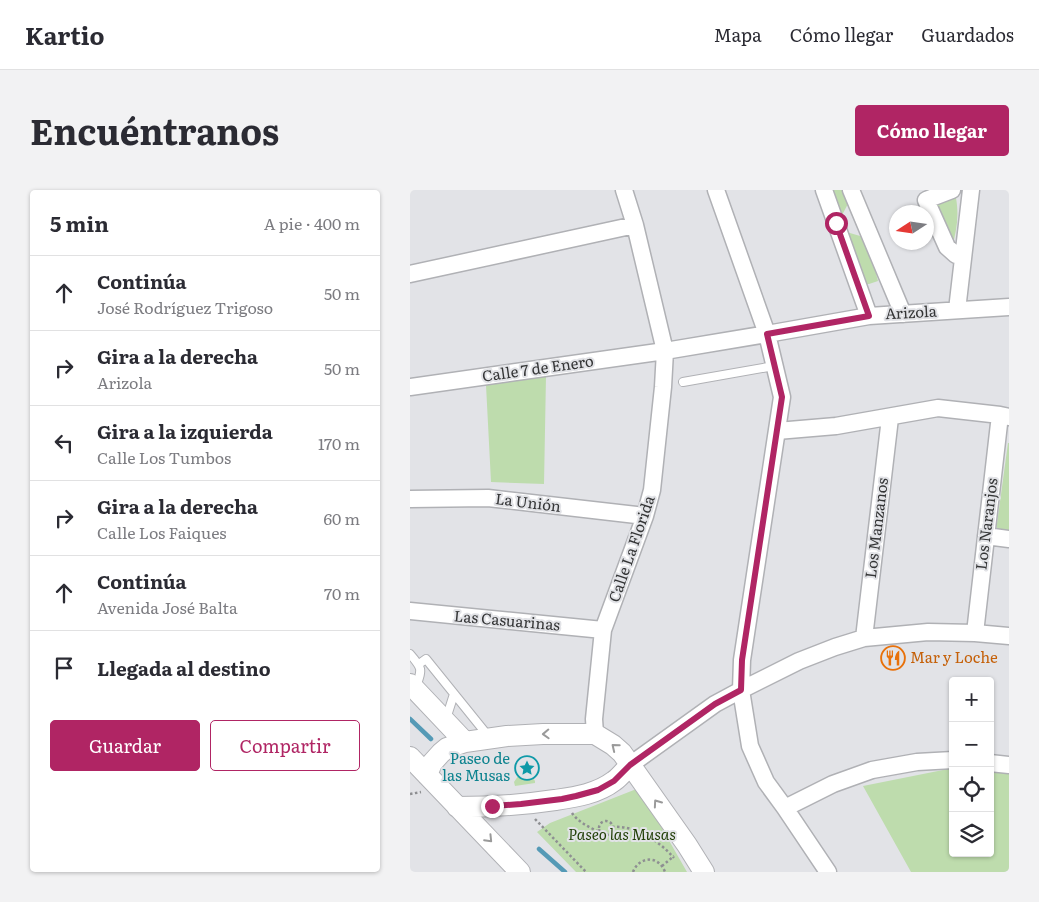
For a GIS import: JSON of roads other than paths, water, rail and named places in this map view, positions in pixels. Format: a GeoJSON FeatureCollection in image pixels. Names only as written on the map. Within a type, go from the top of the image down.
{"type":"FeatureCollection","features":[{"type":"Feature","properties":{"kind":"street","name":"Calle La Florida"},"geometry":{"type":"LineString","coordinates":[[594,734],[603,630],[645,516],[652,490],[664,388],[665,351],[636,225],[624,190]]}},
{"type":"Feature","properties":{"kind":"street"},"geometry":{"type":"LineString","coordinates":[[716,190],[767,334],[782,397],[742,660],[741,690],[750,746],[766,782],[828,872]]}},
{"type":"Feature","properties":{"kind":"street"},"geometry":{"type":"LineString","coordinates":[[824,190],[869,316]]}},
{"type":"Feature","properties":{"kind":"street"},"geometry":{"type":"LineString","coordinates":[[851,190],[903,314]]}},
{"type":"Feature","properties":{"kind":"street"},"geometry":{"type":"LineString","coordinates":[[952,190],[926,200],[948,247],[956,255],[963,255]]}},
{"type":"Feature","properties":{"kind":"street"},"geometry":{"type":"LineString","coordinates":[[957,310],[971,190]]}},
{"type":"Feature","properties":{"kind":"street"},"geometry":{"type":"LineString","coordinates":[[836,223],[864,223]]}},
{"type":"Feature","properties":{"kind":"street"},"geometry":{"type":"LineString","coordinates":[[410,274],[636,225]]}},
{"type":"Feature","properties":{"kind":"street","name":"Arizola"},"geometry":{"type":"LineString","coordinates":[[665,351],[869,316],[1009,307]]}},
{"type":"Feature","properties":{"kind":"street","name":"Calle 7 de Enero"},"geometry":{"type":"LineString","coordinates":[[410,387],[665,351]]}},
{"type":"Feature","properties":{"kind":"street"},"geometry":{"type":"LineString","coordinates":[[777,431],[836,426],[890,418],[938,408],[1004,416]]}},
{"type":"Feature","properties":{"kind":"street","name":"Los Naranjos"},"geometry":{"type":"LineString","coordinates":[[975,633],[986,536],[1004,416]]}},
{"type":"Feature","properties":{"kind":"street","name":"Los Manzanos"},"geometry":{"type":"LineString","coordinates":[[864,638],[890,418]]}},
{"type":"Feature","properties":{"kind":"street","name":"La Unión"},"geometry":{"type":"LineString","coordinates":[[410,499],[488,498],[645,516]]}},
{"type":"Feature","properties":{"kind":"street"},"geometry":{"type":"LineString","coordinates":[[986,536],[1009,539]]}},
{"type":"Feature","properties":{"kind":"street","name":"Las Casuarinas"},"geometry":{"type":"LineString","coordinates":[[410,612],[603,630]]}},
{"type":"Feature","properties":{"kind":"street"},"geometry":{"type":"LineString","coordinates":[[457,807],[521,804],[562,799],[598,790],[614,781],[630,765],[715,704],[799,661],[864,638],[928,632],[1009,636]]}},
{"type":"Feature","properties":{"kind":"street"},"geometry":{"type":"LineString","coordinates":[[412,686],[465,742]]}},
{"type":"Feature","properties":{"kind":"street"},"geometry":{"type":"LineString","coordinates":[[418,776],[447,748],[465,742],[543,734],[594,734],[613,745],[622,753],[704,872]]}},
{"type":"Feature","properties":{"kind":"street"},"geometry":{"type":"LineString","coordinates":[[410,757],[418,776],[457,807],[520,872]]}},
{"type":"Feature","properties":{"kind":"street"},"geometry":{"type":"LineString","coordinates":[[785,808],[832,784],[872,770],[917,762],[949,760]]}},
{"type":"Feature","properties":{"kind":"street"},"geometry":{"type":"LineString","coordinates":[[994,763],[1009,765]]}},
{"type":"Feature","properties":{"kind":"lane"},"geometry":{"type":"LineString","coordinates":[[683,382],[774,366]]}},
{"type":"Feature","properties":{"kind":"lane"},"geometry":{"type":"LineString","coordinates":[[410,654],[419,664],[421,672],[412,686]]}},
{"type":"Feature","properties":{"kind":"lane"},"geometry":{"type":"LineString","coordinates":[[419,664],[426,659],[490,739]]}},
{"type":"Feature","properties":{"kind":"lane"},"geometry":{"type":"LineString","coordinates":[[445,721],[454,694]]}},
{"type":"Feature","properties":{"kind":"waterway"},"geometry":{"type":"LineString","coordinates":[[410,719],[431,739]]}},
{"type":"Feature","properties":{"kind":"waterway"},"geometry":{"type":"LineString","coordinates":[[539,849],[565,872]]}},
{"type":"Feature","properties":{"kind":"place","name":"Mar y Loche"},"geometry":{"type":"Point","coordinates":[893,658]}},
{"type":"Feature","properties":{"kind":"place","name":"Paseo de las Musas"},"geometry":{"type":"Point","coordinates":[527,768]}},
{"type":"Feature","properties":{"kind":"park label","name":"Paseo las Musas"},"geometry":{"type":"Point","coordinates":[622,835]}}]}
